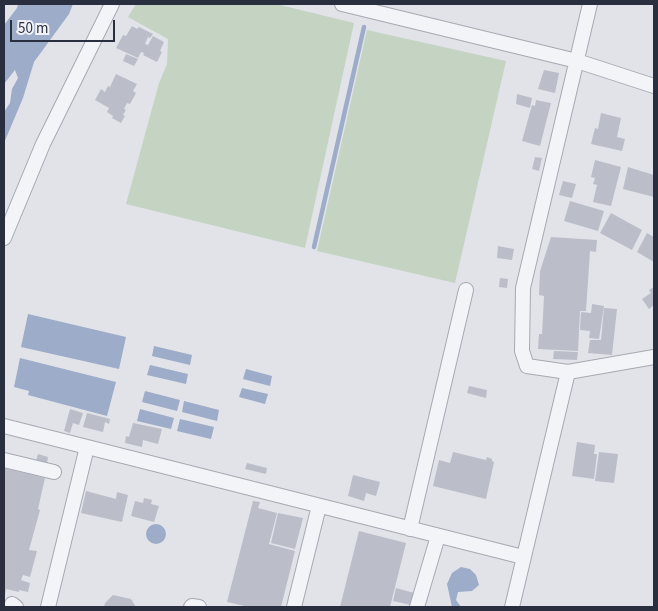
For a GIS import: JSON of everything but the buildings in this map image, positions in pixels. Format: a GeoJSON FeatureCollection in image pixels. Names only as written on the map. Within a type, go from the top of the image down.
{"type":"FeatureCollection","features":[{"type":"Feature","properties":{"kind":"street"},"geometry":{"type":"LineString","coordinates":[[4,238],[43,144],[112,4]]}},
{"type":"Feature","properties":{"kind":"street"},"geometry":{"type":"LineString","coordinates":[[348,4],[578,61],[654,86]]}},
{"type":"Feature","properties":{"kind":"street"},"geometry":{"type":"LineString","coordinates":[[590,4],[523,288],[522,351],[527,366],[568,372],[654,357]]}},
{"type":"Feature","properties":{"kind":"street"},"geometry":{"type":"LineString","coordinates":[[410,528],[466,290]]}},
{"type":"Feature","properties":{"kind":"street"},"geometry":{"type":"LineString","coordinates":[[512,607],[568,372]]}},
{"type":"Feature","properties":{"kind":"street"},"geometry":{"type":"LineString","coordinates":[[4,426],[523,557]]}},
{"type":"Feature","properties":{"kind":"street"},"geometry":{"type":"LineString","coordinates":[[48,607],[87,447]]}},
{"type":"Feature","properties":{"kind":"street"},"geometry":{"type":"LineString","coordinates":[[4,460],[54,472]]}},
{"type":"Feature","properties":{"kind":"street"},"geometry":{"type":"LineString","coordinates":[[294,607],[319,506]]}},
{"type":"Feature","properties":{"kind":"street"},"geometry":{"type":"LineString","coordinates":[[417,607],[438,536]]}},
{"type":"Feature","properties":{"kind":"street"},"geometry":{"type":"LineString","coordinates":[[191,607],[199,607]]}},
{"type":"Feature","properties":{"kind":"green space"},"geometry":{"type":"Polygon","coordinates":[[[136,4],[276,4],[354,23],[305,248],[126,204],[159,83],[167,64],[168,39],[128,17],[136,4]]]}},
{"type":"Feature","properties":{"kind":"green space"},"geometry":{"type":"Polygon","coordinates":[[[367,30],[506,61],[455,283],[317,251],[367,30]]]}},
{"type":"Feature","properties":{"kind":"water"},"geometry":{"type":"Polygon","coordinates":[[[18,4],[73,4],[69,14],[34,62],[23,98],[4,143],[4,112],[10,103],[12,89],[18,78],[15,70],[4,84],[4,25],[18,4]]]}},
{"type":"Feature","properties":{"kind":"water"},"geometry":{"type":"Polygon","coordinates":[[[28,314],[126,337],[119,369],[21,347],[28,314]]]}},
{"type":"Feature","properties":{"kind":"water"},"geometry":{"type":"Polygon","coordinates":[[[154,346],[192,355],[190,365],[152,356],[154,346]]]}},
{"type":"Feature","properties":{"kind":"water"},"geometry":{"type":"Polygon","coordinates":[[[20,358],[116,382],[107,416],[28,395],[29,391],[14,387],[20,358]]]}},
{"type":"Feature","properties":{"kind":"water"},"geometry":{"type":"Polygon","coordinates":[[[150,365],[188,374],[186,384],[147,375],[150,365]]]}},
{"type":"Feature","properties":{"kind":"water"},"geometry":{"type":"Polygon","coordinates":[[[246,369],[272,376],[270,386],[243,379],[246,369]]]}},
{"type":"Feature","properties":{"kind":"water"},"geometry":{"type":"Polygon","coordinates":[[[242,388],[268,394],[265,404],[239,397],[242,388]]]}},
{"type":"Feature","properties":{"kind":"water"},"geometry":{"type":"Polygon","coordinates":[[[145,391],[180,400],[177,411],[142,402],[145,391]]]}},
{"type":"Feature","properties":{"kind":"water"},"geometry":{"type":"Polygon","coordinates":[[[184,401],[219,410],[217,421],[182,412],[184,401]]]}},
{"type":"Feature","properties":{"kind":"water"},"geometry":{"type":"Polygon","coordinates":[[[140,409],[174,418],[171,429],[137,421],[140,409]]]}},
{"type":"Feature","properties":{"kind":"water"},"geometry":{"type":"Polygon","coordinates":[[[180,419],[214,427],[211,439],[177,431],[180,419]]]}},
{"type":"Feature","properties":{"kind":"water"},"geometry":{"type":"Polygon","coordinates":[[[156,524],[163,527],[166,534],[163,541],[156,544],[149,541],[146,534],[149,527],[156,524]]]}},
{"type":"Feature","properties":{"kind":"water"},"geometry":{"type":"Polygon","coordinates":[[[461,567],[470,569],[476,575],[479,585],[472,591],[458,592],[456,600],[461,607],[452,607],[447,584],[452,573],[461,567]]]}},
{"type":"Feature","properties":{"kind":"waterway"},"geometry":{"type":"LineString","coordinates":[[314,247],[364,27]]}}]}
